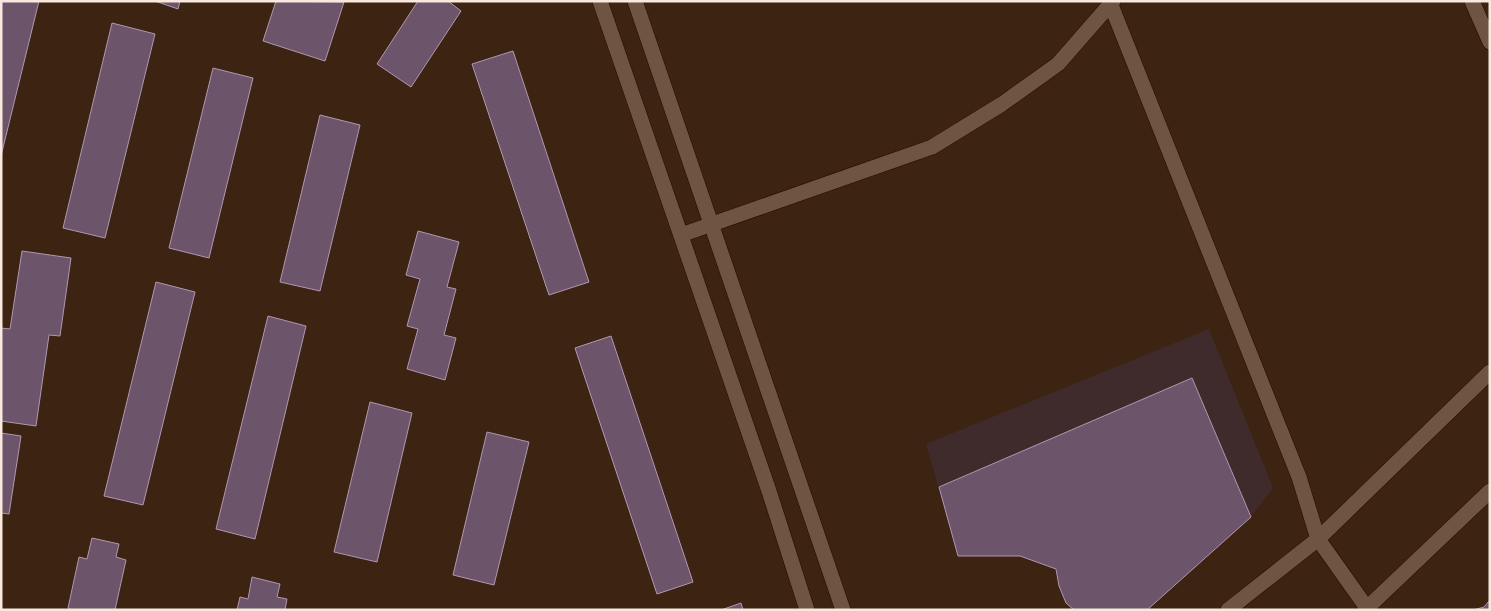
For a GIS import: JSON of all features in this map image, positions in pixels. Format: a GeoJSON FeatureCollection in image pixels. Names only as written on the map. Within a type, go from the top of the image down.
{"type":"FeatureCollection","features":[{"type":"Feature","properties":{"kind":"street"},"geometry":{"type":"LineString","coordinates":[[600,1],[808,610]]}},
{"type":"Feature","properties":{"kind":"street"},"geometry":{"type":"LineString","coordinates":[[634,1],[843,610]]}},
{"type":"Feature","properties":{"kind":"street"},"geometry":{"type":"LineString","coordinates":[[1472,1],[1490,42]]}},
{"type":"Feature","properties":{"kind":"street"},"geometry":{"type":"LineString","coordinates":[[681,235],[932,147],[1002,104],[1058,64],[1112,3],[1299,477],[1318,539],[1366,609],[1490,491]]}},
{"type":"Feature","properties":{"kind":"street"},"geometry":{"type":"LineString","coordinates":[[1228,610],[1318,539],[1490,372]]}},
{"type":"Feature","properties":{"kind":"shaded area"},"geometry":{"type":"Polygon","coordinates":[[[1209,329],[1273,488],[1251,517],[1147,610],[1074,610],[1066,603],[1059,586],[1056,569],[1020,556],[958,556],[926,444],[1209,329]]]}},
{"type":"Feature","properties":{"kind":"building"},"geometry":{"type":"Polygon","coordinates":[[[1,1],[39,1],[1,156],[1,1]]]}},
{"type":"Feature","properties":{"kind":"building"},"geometry":{"type":"Polygon","coordinates":[[[155,1],[180,1],[178,9],[155,1]]]}},
{"type":"Feature","properties":{"kind":"building"},"geometry":{"type":"Polygon","coordinates":[[[276,1],[344,2],[325,61],[263,41],[276,1]]]}},
{"type":"Feature","properties":{"kind":"building"},"geometry":{"type":"Polygon","coordinates":[[[418,1],[448,1],[461,11],[411,87],[377,64],[418,1]]]}},
{"type":"Feature","properties":{"kind":"building"},"geometry":{"type":"Polygon","coordinates":[[[112,23],[155,34],[105,238],[63,228],[112,23]]]}},
{"type":"Feature","properties":{"kind":"building"},"geometry":{"type":"Polygon","coordinates":[[[513,51],[589,282],[549,295],[472,64],[513,51]]]}},
{"type":"Feature","properties":{"kind":"building"},"geometry":{"type":"Polygon","coordinates":[[[213,68],[253,78],[209,258],[169,248],[213,68]]]}},
{"type":"Feature","properties":{"kind":"building"},"geometry":{"type":"Polygon","coordinates":[[[320,115],[360,125],[320,291],[280,282],[320,115]]]}},
{"type":"Feature","properties":{"kind":"building"},"geometry":{"type":"Polygon","coordinates":[[[418,231],[459,242],[447,287],[456,289],[444,335],[456,338],[445,380],[407,369],[418,329],[407,326],[420,279],[406,275],[418,231]]]}},
{"type":"Feature","properties":{"kind":"building"},"geometry":{"type":"Polygon","coordinates":[[[22,251],[71,258],[60,336],[49,335],[36,426],[1,421],[1,328],[10,329],[22,251]]]}},
{"type":"Feature","properties":{"kind":"building"},"geometry":{"type":"Polygon","coordinates":[[[156,282],[195,292],[143,505],[104,496],[156,282]]]}},
{"type":"Feature","properties":{"kind":"building"},"geometry":{"type":"Polygon","coordinates":[[[268,316],[306,326],[255,539],[216,529],[268,316]]]}},
{"type":"Feature","properties":{"kind":"building"},"geometry":{"type":"Polygon","coordinates":[[[611,336],[693,582],[657,594],[575,348],[611,336]]]}},
{"type":"Feature","properties":{"kind":"building"},"geometry":{"type":"Polygon","coordinates":[[[1192,378],[1251,517],[1147,610],[1074,610],[1066,603],[1059,586],[1056,569],[1020,556],[958,556],[939,487],[1192,378]]]}},
{"type":"Feature","properties":{"kind":"building"},"geometry":{"type":"Polygon","coordinates":[[[370,402],[412,413],[377,562],[334,552],[370,402]]]}},
{"type":"Feature","properties":{"kind":"building"},"geometry":{"type":"Polygon","coordinates":[[[487,432],[529,442],[494,585],[453,575],[487,432]]]}},
{"type":"Feature","properties":{"kind":"building"},"geometry":{"type":"Polygon","coordinates":[[[1,433],[21,436],[9,514],[1,513],[1,433]]]}},
{"type":"Feature","properties":{"kind":"building"},"geometry":{"type":"Polygon","coordinates":[[[92,538],[119,544],[116,557],[126,560],[115,610],[72,610],[68,608],[79,557],[87,559],[92,538]]]}},
{"type":"Feature","properties":{"kind":"building"},"geometry":{"type":"Polygon","coordinates":[[[252,577],[280,584],[277,597],[287,599],[285,610],[237,610],[240,597],[248,599],[252,577]]]}},
{"type":"Feature","properties":{"kind":"building"},"geometry":{"type":"Polygon","coordinates":[[[1490,600],[1490,610],[1473,610],[1484,607],[1490,600]]]}},
{"type":"Feature","properties":{"kind":"building"},"geometry":{"type":"Polygon","coordinates":[[[741,603],[743,610],[721,610],[741,603]]]}}]}
